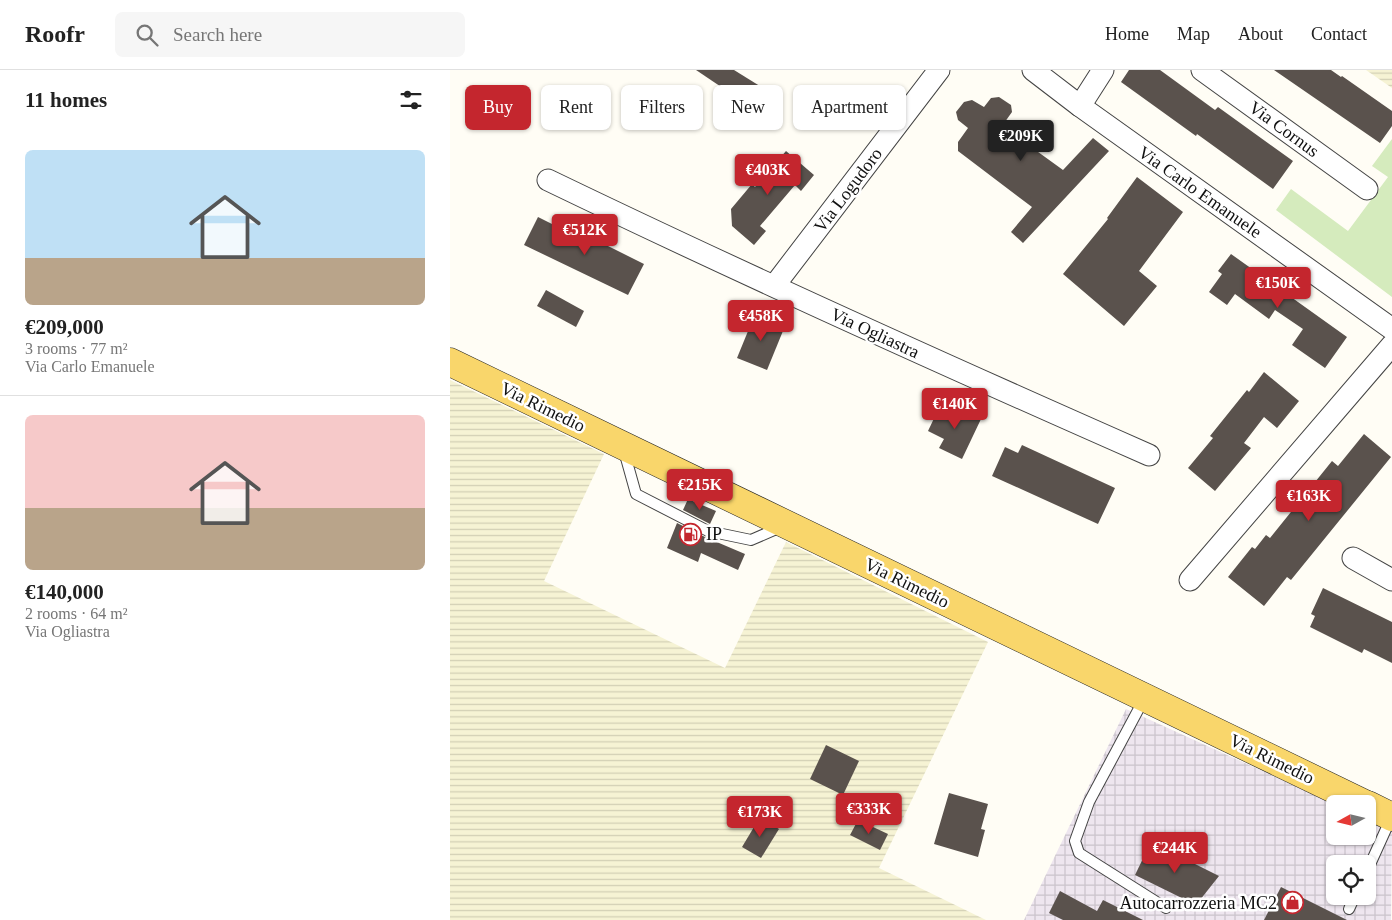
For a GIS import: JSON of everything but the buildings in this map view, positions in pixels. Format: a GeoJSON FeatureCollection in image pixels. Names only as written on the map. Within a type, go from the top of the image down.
{"type":"FeatureCollection","features":[{"type":"Feature","properties":{"kind":"main road","name":"Via Rimedio"},"geometry":{"type":"LineString","coordinates":[[450,362],[1347,795]]}},
{"type":"Feature","properties":{"kind":"main road","name":"Via Rimedio"},"geometry":{"type":"LineString","coordinates":[[1376,809],[1392,817]]}},
{"type":"Feature","properties":{"kind":"street","name":"Via Logudoro"},"geometry":{"type":"LineString","coordinates":[[774,286],[939,70]]}},
{"type":"Feature","properties":{"kind":"street","name":"Via Carlo Emanuele"},"geometry":{"type":"LineString","coordinates":[[1033,70],[1080,106],[1392,329]]}},
{"type":"Feature","properties":{"kind":"street"},"geometry":{"type":"LineString","coordinates":[[1080,106],[1103,70]]}},
{"type":"Feature","properties":{"kind":"street","name":"Via Cornus"},"geometry":{"type":"LineString","coordinates":[[1202,70],[1367,188]]}},
{"type":"Feature","properties":{"kind":"street","name":"Via Ogliastra"},"geometry":{"type":"LineString","coordinates":[[548,180],[687,247],[953,369],[1149,455]]}},
{"type":"Feature","properties":{"kind":"street"},"geometry":{"type":"LineString","coordinates":[[1190,580],[1392,345]]}},
{"type":"Feature","properties":{"kind":"street"},"geometry":{"type":"LineString","coordinates":[[1353,558],[1392,580]]}},
{"type":"Feature","properties":{"kind":"lane"},"geometry":{"type":"LineString","coordinates":[[623,445],[636,494],[708,531],[751,540],[786,525]]}},
{"type":"Feature","properties":{"kind":"lane"},"geometry":{"type":"LineString","coordinates":[[1144,698],[1090,802],[1075,841],[1079,853],[1166,908]]}},
{"type":"Feature","properties":{"kind":"lane"},"geometry":{"type":"LineString","coordinates":[[1374,855],[1392,817]]}},
{"type":"Feature","properties":{"kind":"lane"},"geometry":{"type":"LineString","coordinates":[[1349,909],[1351,905]]}},
{"type":"Feature","properties":{"kind":"shaded area"},"geometry":{"type":"Polygon","coordinates":[[[1366,70],[1392,70],[1392,88],[1366,70]]]}},
{"type":"Feature","properties":{"kind":"shaded area"},"geometry":{"type":"Polygon","coordinates":[[[450,380],[604,454],[544,581],[725,668],[786,542],[988,642],[879,868],[986,920],[450,920],[450,380]]]}},
{"type":"Feature","properties":{"kind":"shaded area"},"geometry":{"type":"Polygon","coordinates":[[[1126,709],[1326,800],[1326,845],[1376,845],[1376,822],[1392,829],[1391,920],[1024,920],[1126,709]]]}},
{"type":"Feature","properties":{"kind":"green space"},"geometry":{"type":"Polygon","coordinates":[[[1392,139],[1392,297],[1276,210],[1291,189],[1348,231],[1388,177],[1372,166],[1392,139]]]}},
{"type":"Feature","properties":{"kind":"place","name":"IP"},"geometry":{"type":"Point","coordinates":[690,534]}},
{"type":"Feature","properties":{"kind":"place","name":"Autocarrozzeria MC2"},"geometry":{"type":"Point","coordinates":[1293,903]}}]}
